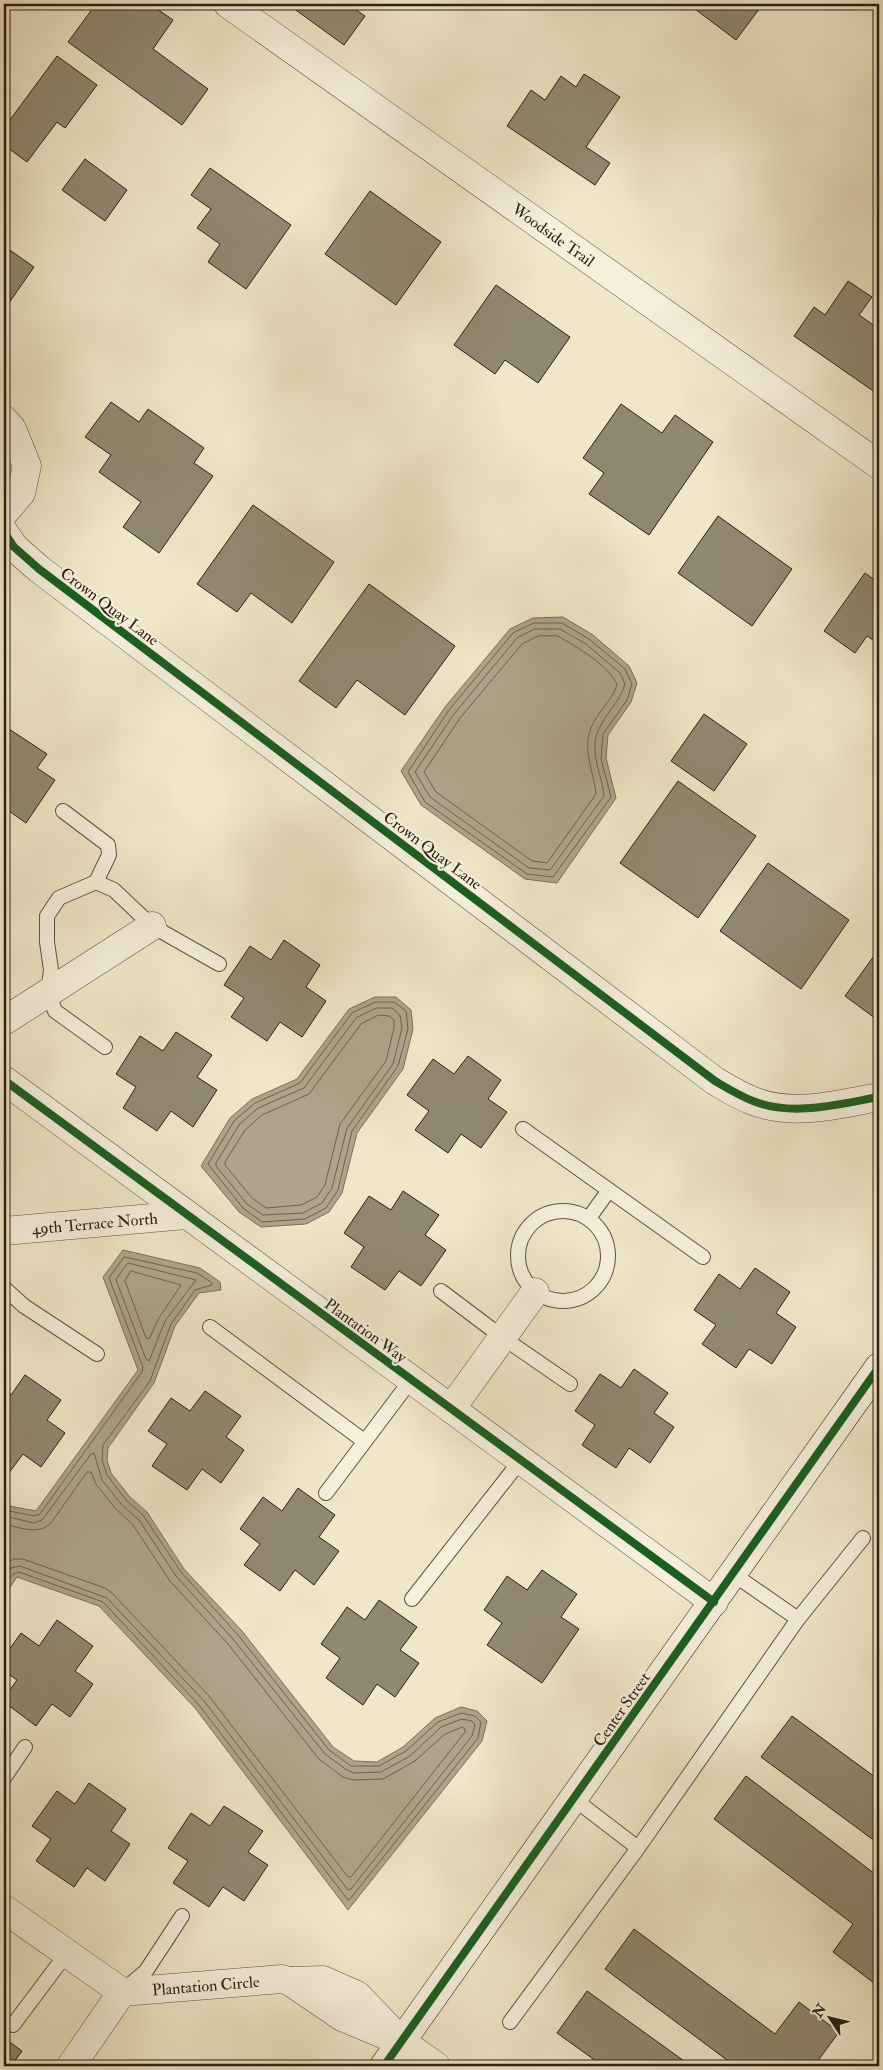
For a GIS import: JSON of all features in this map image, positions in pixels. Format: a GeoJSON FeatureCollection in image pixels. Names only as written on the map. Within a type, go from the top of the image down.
{"type":"FeatureCollection","features":[{"type":"Feature","properties":{"kind":"street","name":"Woodside Trail"},"geometry":{"type":"LineString","coordinates":[[228,4],[879,465]]}},
{"type":"Feature","properties":{"kind":"street"},"geometry":{"type":"LineString","coordinates":[[4,420],[12,430],[27,466],[21,494],[4,513]]}},
{"type":"Feature","properties":{"kind":"street","name":"Crown Quay Lane"},"geometry":{"type":"LineString","coordinates":[[4,532],[14,547],[39,569],[715,1081],[753,1101],[776,1107],[821,1107],[879,1097]]}},
{"type":"Feature","properties":{"kind":"street"},"geometry":{"type":"LineString","coordinates":[[4,1021],[152,926]]}},
{"type":"Feature","properties":{"kind":"street","name":"Plantation Way"},"geometry":{"type":"LineString","coordinates":[[4,1080],[714,1602]]}},
{"type":"Feature","properties":{"kind":"street","name":"49th Terrace North"},"geometry":{"type":"LineString","coordinates":[[4,1232],[186,1215]]}},
{"type":"Feature","properties":{"kind":"street"},"geometry":{"type":"LineString","coordinates":[[451,1409],[535,1292]]}},
{"type":"Feature","properties":{"kind":"street","name":"Center Street"},"geometry":{"type":"LineString","coordinates":[[384,2066],[879,1367]]}},
{"type":"Feature","properties":{"kind":"street"},"geometry":{"type":"LineString","coordinates":[[4,1909],[122,1992],[71,2066]]}},
{"type":"Feature","properties":{"kind":"street","name":"Plantation Circle"},"geometry":{"type":"LineString","coordinates":[[122,1992],[282,1979],[289,1982],[323,1980],[358,1995],[402,2042],[436,2066]]}},
{"type":"Feature","properties":{"kind":"lane"},"geometry":{"type":"LineString","coordinates":[[62,811],[108,844],[109,855],[96,882],[59,898],[47,916],[47,942],[51,970],[48,992],[55,1011],[105,1047]]}},
{"type":"Feature","properties":{"kind":"lane"},"geometry":{"type":"LineString","coordinates":[[96,882],[114,890],[152,926],[219,964]]}},
{"type":"Feature","properties":{"kind":"lane"},"geometry":{"type":"LineString","coordinates":[[523,1129],[703,1257]]}},
{"type":"Feature","properties":{"kind":"lane"},"geometry":{"type":"LineString","coordinates":[[589,1218],[609,1190]]}},
{"type":"Feature","properties":{"kind":"lane"},"geometry":{"type":"LineString","coordinates":[[551,1212],[570,1212],[589,1218],[602,1232],[608,1248],[609,1263],[604,1277],[592,1292],[578,1299],[565,1301],[546,1298],[535,1292],[522,1274],[519,1265],[518,1250],[524,1232],[536,1220],[551,1212]]}},
{"type":"Feature","properties":{"kind":"lane"},"geometry":{"type":"LineString","coordinates":[[4,1288],[24,1306],[97,1354]]}},
{"type":"Feature","properties":{"kind":"lane"},"geometry":{"type":"LineString","coordinates":[[442,1290],[502,1337],[570,1384]]}},
{"type":"Feature","properties":{"kind":"lane"},"geometry":{"type":"LineString","coordinates":[[210,1327],[364,1442]]}},
{"type":"Feature","properties":{"kind":"lane"},"geometry":{"type":"LineString","coordinates":[[326,1493],[411,1380]]}},
{"type":"Feature","properties":{"kind":"lane"},"geometry":{"type":"LineString","coordinates":[[412,1599],[521,1460]]}},
{"type":"Feature","properties":{"kind":"lane"},"geometry":{"type":"LineString","coordinates":[[510,2022],[638,1848],[798,1619],[863,1538]]}},
{"type":"Feature","properties":{"kind":"lane"},"geometry":{"type":"LineString","coordinates":[[733,1574],[798,1619]]}},
{"type":"Feature","properties":{"kind":"lane"},"geometry":{"type":"LineString","coordinates":[[4,1778],[26,1747]]}},
{"type":"Feature","properties":{"kind":"lane"},"geometry":{"type":"LineString","coordinates":[[574,1799],[638,1848]]}},
{"type":"Feature","properties":{"kind":"lane"},"geometry":{"type":"LineString","coordinates":[[122,1992],[146,1971],[182,1916]]}},
{"type":"Feature","properties":{"kind":"lane"},"geometry":{"type":"LineString","coordinates":[[13,2025],[67,1954]]}},
{"type":"Feature","properties":{"kind":"water"},"geometry":{"type":"Polygon","coordinates":[[[563,617],[593,635],[629,666],[637,683],[631,702],[608,735],[606,758],[616,798],[557,883],[525,879],[421,805],[401,771],[445,707],[510,629],[533,618],[563,617]]]}},
{"type":"Feature","properties":{"kind":"water"},"geometry":{"type":"Polygon","coordinates":[[[375,997],[396,997],[411,1010],[413,1029],[403,1069],[357,1133],[342,1193],[329,1212],[306,1224],[261,1227],[239,1212],[201,1166],[230,1118],[252,1099],[297,1079],[349,1009],[375,997]]]}},
{"type":"Feature","properties":{"kind":"water"},"geometry":{"type":"Polygon","coordinates":[[[123,1250],[200,1268],[220,1282],[221,1290],[199,1293],[175,1326],[154,1383],[108,1448],[107,1460],[111,1473],[130,1497],[147,1512],[184,1569],[242,1631],[333,1747],[354,1761],[377,1762],[403,1747],[435,1718],[461,1707],[477,1711],[487,1721],[482,1741],[348,1910],[195,1708],[99,1606],[17,1577],[4,1596],[4,1505],[36,1511],[138,1370],[103,1277],[123,1250]]]}},
{"type":"Feature","properties":{"kind":"building"},"geometry":{"type":"Polygon","coordinates":[[[96,4],[150,4],[173,20],[153,49],[208,89],[182,125],[68,42],[96,4]]]}},
{"type":"Feature","properties":{"kind":"building"},"geometry":{"type":"Polygon","coordinates":[[[296,4],[347,4],[365,16],[344,45],[293,8],[296,4]]]}},
{"type":"Feature","properties":{"kind":"building"},"geometry":{"type":"Polygon","coordinates":[[[699,4],[763,4],[736,40],[695,9],[699,4]]]}},
{"type":"Feature","properties":{"kind":"building"},"geometry":{"type":"Polygon","coordinates":[[[57,56],[97,85],[65,128],[57,122],[27,162],[4,145],[4,128],[57,56]]]}},
{"type":"Feature","properties":{"kind":"building"},"geometry":{"type":"Polygon","coordinates":[[[584,74],[620,97],[586,147],[610,163],[595,185],[507,126],[531,90],[545,100],[561,76],[576,87],[584,74]]]}},
{"type":"Feature","properties":{"kind":"building"},"geometry":{"type":"Polygon","coordinates":[[[85,159],[127,190],[105,221],[62,190],[85,159]]]}},
{"type":"Feature","properties":{"kind":"building"},"geometry":{"type":"Polygon","coordinates":[[[210,168],[291,225],[246,289],[208,262],[220,244],[197,228],[211,209],[191,195],[210,168]]]}},
{"type":"Feature","properties":{"kind":"building"},"geometry":{"type":"Polygon","coordinates":[[[370,191],[441,242],[396,305],[325,254],[370,191]]]}},
{"type":"Feature","properties":{"kind":"building"},"geometry":{"type":"Polygon","coordinates":[[[4,246],[34,267],[4,310],[4,246]]]}},
{"type":"Feature","properties":{"kind":"building"},"geometry":{"type":"Polygon","coordinates":[[[848,281],[872,297],[859,315],[879,329],[879,395],[794,336],[814,307],[825,315],[848,281]]]}},
{"type":"Feature","properties":{"kind":"building"},"geometry":{"type":"Polygon","coordinates":[[[496,285],[570,337],[538,383],[505,360],[495,374],[454,345],[496,285]]]}},
{"type":"Feature","properties":{"kind":"building"},"geometry":{"type":"Polygon","coordinates":[[[111,402],[139,422],[148,409],[204,448],[194,463],[213,476],[159,553],[123,527],[141,502],[99,472],[111,455],[85,437],[111,402]]]}},
{"type":"Feature","properties":{"kind":"building"},"geometry":{"type":"Polygon","coordinates":[[[621,404],[662,433],[675,415],[713,442],[649,535],[589,494],[604,473],[583,458],[621,404]]]}},
{"type":"Feature","properties":{"kind":"building"},"geometry":{"type":"Polygon","coordinates":[[[253,505],[334,562],[292,623],[251,593],[237,612],[197,584],[253,505]]]}},
{"type":"Feature","properties":{"kind":"building"},"geometry":{"type":"Polygon","coordinates":[[[718,516],[792,569],[752,626],[678,573],[718,516]]]}},
{"type":"Feature","properties":{"kind":"building"},"geometry":{"type":"Polygon","coordinates":[[[865,573],[879,583],[879,644],[867,636],[855,653],[824,631],[865,573]]]}},
{"type":"Feature","properties":{"kind":"building"},"geometry":{"type":"Polygon","coordinates":[[[369,584],[455,646],[405,715],[357,680],[336,708],[299,681],[369,584]]]}},
{"type":"Feature","properties":{"kind":"building"},"geometry":{"type":"Polygon","coordinates":[[[704,714],[747,744],[714,791],[671,761],[704,714]]]}},
{"type":"Feature","properties":{"kind":"building"},"geometry":{"type":"Polygon","coordinates":[[[9,729],[47,754],[37,768],[55,780],[26,823],[6,809],[4,813],[4,737],[9,729]]]}},
{"type":"Feature","properties":{"kind":"building"},"geometry":{"type":"Polygon","coordinates":[[[678,781],[756,836],[698,918],[620,863],[678,781]]]}},
{"type":"Feature","properties":{"kind":"building"},"geometry":{"type":"Polygon","coordinates":[[[768,863],[849,920],[801,989],[720,931],[768,863]]]}},
{"type":"Feature","properties":{"kind":"building"},"geometry":{"type":"Polygon","coordinates":[[[284,940],[320,965],[306,987],[326,1001],[302,1037],[280,1022],[267,1041],[231,1017],[244,998],[224,985],[250,946],[271,960],[284,940]]]}},
{"type":"Feature","properties":{"kind":"building"},"geometry":{"type":"Polygon","coordinates":[[[879,949],[879,1021],[845,996],[879,949]]]}},
{"type":"Feature","properties":{"kind":"building"},"geometry":{"type":"Polygon","coordinates":[[[176,1032],[212,1055],[197,1077],[217,1090],[193,1127],[171,1111],[157,1131],[123,1108],[136,1087],[116,1074],[140,1036],[163,1051],[176,1032]]]}},
{"type":"Feature","properties":{"kind":"building"},"geometry":{"type":"Polygon","coordinates":[[[468,1056],[501,1080],[488,1099],[507,1112],[481,1148],[461,1134],[448,1153],[415,1130],[429,1111],[407,1095],[433,1059],[454,1074],[468,1056]]]}},
{"type":"Feature","properties":{"kind":"building"},"geometry":{"type":"Polygon","coordinates":[[[403,1191],[439,1215],[425,1235],[446,1250],[421,1286],[399,1271],[385,1290],[351,1267],[364,1247],[344,1233],[369,1196],[391,1210],[403,1191]]]}},
{"type":"Feature","properties":{"kind":"building"},"geometry":{"type":"Polygon","coordinates":[[[755,1268],[790,1292],[776,1313],[796,1327],[772,1364],[749,1349],[736,1368],[702,1344],[716,1325],[694,1310],[719,1274],[740,1289],[755,1268]]]}},
{"type":"Feature","properties":{"kind":"building"},"geometry":{"type":"Polygon","coordinates":[[[634,1369],[668,1393],[654,1413],[674,1427],[650,1463],[629,1448],[616,1468],[582,1445],[595,1425],[575,1411],[600,1374],[621,1388],[634,1369]]]}},
{"type":"Feature","properties":{"kind":"building"},"geometry":{"type":"Polygon","coordinates":[[[25,1375],[61,1400],[47,1420],[65,1433],[41,1467],[23,1454],[8,1474],[4,1471],[4,1390],[11,1395],[25,1375]]]}},
{"type":"Feature","properties":{"kind":"building"},"geometry":{"type":"Polygon","coordinates":[[[205,1391],[241,1416],[226,1437],[244,1450],[221,1483],[202,1469],[187,1490],[152,1466],[167,1444],[148,1431],[171,1398],[190,1411],[205,1391]]]}},
{"type":"Feature","properties":{"kind":"building"},"geometry":{"type":"Polygon","coordinates":[[[298,1488],[335,1515],[319,1537],[339,1551],[314,1585],[295,1570],[280,1591],[244,1565],[260,1544],[240,1529],[263,1497],[282,1511],[298,1488]]]}},
{"type":"Feature","properties":{"kind":"building"},"geometry":{"type":"Polygon","coordinates":[[[542,1570],[577,1594],[561,1617],[579,1629],[542,1683],[487,1645],[502,1623],[484,1610],[507,1576],[527,1590],[542,1570]]]}},
{"type":"Feature","properties":{"kind":"building"},"geometry":{"type":"Polygon","coordinates":[[[379,1600],[417,1627],[400,1650],[419,1663],[395,1697],[377,1684],[363,1705],[326,1678],[340,1658],[321,1644],[347,1607],[365,1620],[379,1600]]]}},
{"type":"Feature","properties":{"kind":"building"},"geometry":{"type":"Polygon","coordinates":[[[57,1620],[93,1646],[75,1671],[93,1684],[70,1717],[52,1704],[36,1726],[4,1702],[4,1698],[17,1680],[4,1671],[4,1657],[21,1633],[39,1646],[57,1620]]]}},
{"type":"Feature","properties":{"kind":"building"},"geometry":{"type":"Polygon","coordinates":[[[792,1716],[879,1780],[879,1844],[761,1757],[792,1716]]]}},
{"type":"Feature","properties":{"kind":"building"},"geometry":{"type":"Polygon","coordinates":[[[746,1776],[879,1877],[879,1976],[874,1983],[833,1952],[853,1924],[714,1819],[746,1776]]]}},
{"type":"Feature","properties":{"kind":"building"},"geometry":{"type":"Polygon","coordinates":[[[89,1783],[126,1809],[111,1831],[130,1844],[105,1881],[87,1868],[74,1887],[36,1861],[51,1839],[32,1826],[57,1791],[75,1804],[89,1783]]]}},
{"type":"Feature","properties":{"kind":"building"},"geometry":{"type":"Polygon","coordinates":[[[224,1806],[263,1831],[248,1852],[268,1865],[244,1901],[223,1887],[209,1907],[173,1883],[188,1861],[168,1848],[191,1813],[210,1826],[224,1806]]]}},
{"type":"Feature","properties":{"kind":"building"},"geometry":{"type":"Polygon","coordinates":[[[634,1929],[775,2034],[799,2002],[839,2032],[814,2066],[735,2066],[605,1969],[634,1929]]]}},
{"type":"Feature","properties":{"kind":"building"},"geometry":{"type":"Polygon","coordinates":[[[587,1991],[691,2066],[603,2066],[557,2033],[587,1991]]]}},
{"type":"Feature","properties":{"kind":"building"},"geometry":{"type":"Polygon","coordinates":[[[4,2038],[22,2051],[11,2066],[4,2066],[4,2038]]]}},
{"type":"Feature","properties":{"kind":"cycle path"},"geometry":{"type":"LineString","coordinates":[[4,532],[14,547],[39,569],[715,1081],[753,1101],[768,1106],[784,1108],[816,1108],[879,1097]]}},
{"type":"Feature","properties":{"kind":"cycle path"},"geometry":{"type":"LineString","coordinates":[[4,1080],[714,1602]]}},
{"type":"Feature","properties":{"kind":"cycle path"},"geometry":{"type":"LineString","coordinates":[[384,2066],[879,1367]]}}]}
